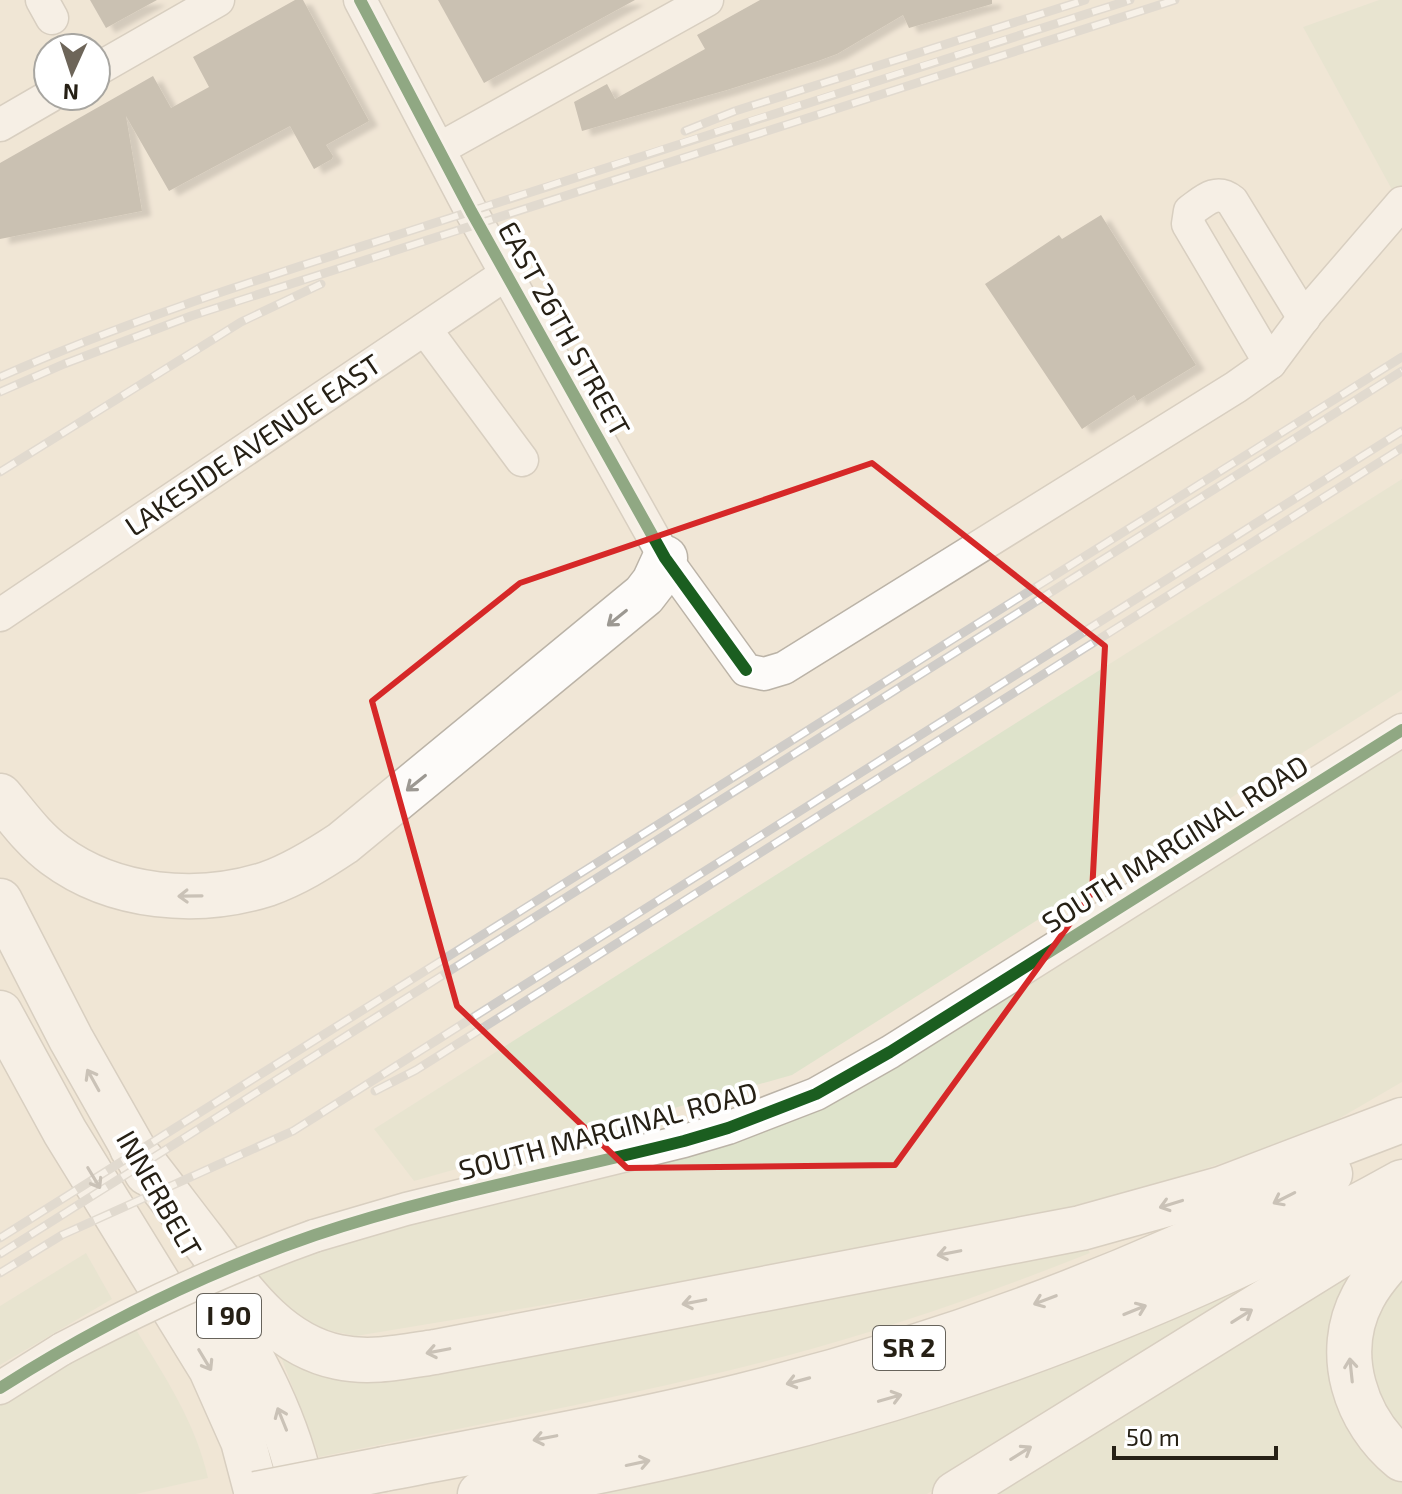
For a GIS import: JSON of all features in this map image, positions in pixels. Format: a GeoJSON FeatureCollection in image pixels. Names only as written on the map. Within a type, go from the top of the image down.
{"type":"FeatureCollection","features":[{"type":"Feature","properties":{"kind":"highway"},"geometry":{"type":"LineString","coordinates":[[0,796],[55,855],[108,884],[173,896],[222,893],[266,884],[313,863],[343,843],[644,595],[665,558]]}},
{"type":"Feature","properties":{"kind":"highway","name":"INNERBELT"},"geometry":{"type":"LineString","coordinates":[[0,901],[71,1039],[264,1380],[291,1441],[303,1494]]}},
{"type":"Feature","properties":{"kind":"highway","name":"INNERBELT"},"geometry":{"type":"LineString","coordinates":[[0,1013],[65,1132],[211,1369],[243,1441],[256,1494]]}},
{"type":"Feature","properties":{"kind":"highway"},"geometry":{"type":"LineString","coordinates":[[132,1148],[244,1294],[274,1324],[296,1340],[321,1352],[372,1360],[435,1352],[1081,1228],[1221,1189],[1402,1120]]}},
{"type":"Feature","properties":{"kind":"highway","name":"SR 2"},"geometry":{"type":"LineString","coordinates":[[256,1494],[679,1411],[820,1375],[954,1334],[1185,1244],[1328,1175],[1402,1134]]}},
{"type":"Feature","properties":{"kind":"highway"},"geometry":{"type":"LineString","coordinates":[[480,1494],[714,1446],[854,1409],[1005,1361],[1151,1304],[1295,1240],[1402,1182]]}},
{"type":"Feature","properties":{"kind":"highway"},"geometry":{"type":"LineString","coordinates":[[955,1494],[1402,1217]]}},
{"type":"Feature","properties":{"kind":"highway"},"geometry":{"type":"LineString","coordinates":[[1402,1248],[1381,1269],[1362,1299],[1352,1329],[1349,1360],[1353,1385],[1372,1429],[1402,1459]]}},
{"type":"Feature","properties":{"kind":"street"},"geometry":{"type":"LineString","coordinates":[[112,61],[218,0]]}},
{"type":"Feature","properties":{"kind":"street","name":"EAST 26TH STREET"},"geometry":{"type":"LineString","coordinates":[[361,0],[506,274],[665,558],[746,670],[764,674],[784,668],[1270,363]]}},
{"type":"Feature","properties":{"kind":"street"},"geometry":{"type":"LineString","coordinates":[[439,149],[707,0]]}},
{"type":"Feature","properties":{"kind":"street"},"geometry":{"type":"LineString","coordinates":[[0,125],[32,106]]}},
{"type":"Feature","properties":{"kind":"street"},"geometry":{"type":"LineString","coordinates":[[1304,318],[1232,201],[1226,196],[1212,196],[1190,211],[1188,224],[1270,363],[1304,318],[1402,203]]}},
{"type":"Feature","properties":{"kind":"street","name":"LAKESIDE AVENUE EAST"},"geometry":{"type":"LineString","coordinates":[[0,615],[506,274]]}},
{"type":"Feature","properties":{"kind":"street"},"geometry":{"type":"LineString","coordinates":[[425,329],[522,460]]}},
{"type":"Feature","properties":{"kind":"street","name":"SOUTH MARGINAL ROAD"},"geometry":{"type":"LineString","coordinates":[[0,1388],[62,1349],[181,1289],[250,1259],[314,1236],[418,1206],[684,1141],[728,1128],[816,1094],[890,1052],[1402,730]]}},
{"type":"Feature","properties":{"kind":"highlighted area"},"geometry":{"type":"Polygon","coordinates":[[[872,463],[1105,646],[1092,893],[895,1165],[627,1168],[457,1006],[372,701],[520,583],[872,463]]]}},
{"type":"Feature","properties":{"kind":"green space"},"geometry":{"type":"Polygon","coordinates":[[[1379,0],[1402,0],[1402,208],[1303,27],[1379,0]]]}},
{"type":"Feature","properties":{"kind":"green space"},"geometry":{"type":"Polygon","coordinates":[[[1402,479],[1402,690],[792,1075],[414,1181],[374,1129],[1402,479]]]}},
{"type":"Feature","properties":{"kind":"green space"},"geometry":{"type":"Polygon","coordinates":[[[1402,739],[1402,1082],[1316,1132],[1095,1205],[629,1291],[356,1336],[316,1328],[274,1307],[256,1275],[291,1257],[442,1214],[742,1138],[1402,739]]]}},
{"type":"Feature","properties":{"kind":"green space"},"geometry":{"type":"Polygon","coordinates":[[[1084,1243],[1090,1253],[940,1309],[824,1345],[612,1397],[319,1457],[278,1349],[301,1362],[1084,1243]]]}},
{"type":"Feature","properties":{"kind":"green space"},"geometry":{"type":"Polygon","coordinates":[[[86,1253],[112,1299],[0,1365],[0,1306],[86,1253]]]}},
{"type":"Feature","properties":{"kind":"green space"},"geometry":{"type":"Polygon","coordinates":[[[1402,1271],[1402,1440],[1375,1404],[1366,1335],[1402,1271]]]}},
{"type":"Feature","properties":{"kind":"green space"},"geometry":{"type":"Polygon","coordinates":[[[1355,1272],[1385,1470],[1402,1480],[1402,1494],[996,1494],[1355,1272]]]}},
{"type":"Feature","properties":{"kind":"green space"},"geometry":{"type":"Polygon","coordinates":[[[1251,1281],[1254,1295],[927,1494],[589,1494],[848,1434],[978,1394],[1251,1281]]]}},
{"type":"Feature","properties":{"kind":"green space"},"geometry":{"type":"Polygon","coordinates":[[[135,1328],[187,1419],[208,1478],[136,1494],[0,1494],[0,1404],[135,1328]]]}},
{"type":"Feature","properties":{"kind":"building"},"geometry":{"type":"Polygon","coordinates":[[[90,0],[157,0],[106,28],[90,0]]]}},
{"type":"Feature","properties":{"kind":"building"},"geometry":{"type":"Polygon","coordinates":[[[295,0],[303,0],[369,121],[326,145],[332,159],[314,169],[290,126],[169,191],[126,116],[142,211],[0,239],[0,163],[90,112],[112,112],[112,99],[153,76],[171,108],[209,87],[193,57],[295,0]]]}},
{"type":"Feature","properties":{"kind":"building"},"geometry":{"type":"Polygon","coordinates":[[[438,0],[635,0],[484,83],[438,0]]]}},
{"type":"Feature","properties":{"kind":"building"},"geometry":{"type":"Polygon","coordinates":[[[760,0],[992,0],[992,4],[909,28],[903,15],[837,54],[818,61],[582,131],[574,102],[607,84],[615,99],[705,49],[697,35],[760,0]]]}},
{"type":"Feature","properties":{"kind":"building"},"geometry":{"type":"Polygon","coordinates":[[[1101,215],[1196,365],[1137,401],[1134,395],[1082,429],[985,284],[1059,235],[1062,239],[1101,215]]]}},
{"type":"Feature","properties":{"kind":"railway"},"geometry":{"type":"LineString","coordinates":[[685,131],[735,111],[1085,0]]}},
{"type":"Feature","properties":{"kind":"railway"},"geometry":{"type":"LineString","coordinates":[[0,377],[111,332],[223,292],[1130,0]]}},
{"type":"Feature","properties":{"kind":"railway"},"geometry":{"type":"LineString","coordinates":[[0,392],[191,316],[1175,0]]}},
{"type":"Feature","properties":{"kind":"railway"},"geometry":{"type":"LineString","coordinates":[[0,472],[241,322],[321,284]]}},
{"type":"Feature","properties":{"kind":"railway"},"geometry":{"type":"LineString","coordinates":[[0,1238],[1402,357]]}},
{"type":"Feature","properties":{"kind":"railway"},"geometry":{"type":"LineString","coordinates":[[0,1254],[1402,371]]}},
{"type":"Feature","properties":{"kind":"railway"},"geometry":{"type":"LineString","coordinates":[[0,1273],[62,1235],[293,1131],[1402,431]]}},
{"type":"Feature","properties":{"kind":"railway"},"geometry":{"type":"LineString","coordinates":[[375,1091],[416,1070],[1402,448]]}},
{"type":"Feature","properties":{"kind":"cycle path"},"geometry":{"type":"LineString","coordinates":[[360,0],[471,211],[665,558],[746,670]]}},
{"type":"Feature","properties":{"kind":"cycle path"},"geometry":{"type":"LineString","coordinates":[[0,1388],[75,1343],[153,1302],[233,1266],[315,1235],[452,1196],[684,1141],[728,1128],[816,1094],[890,1052],[1402,730]]}}]}
